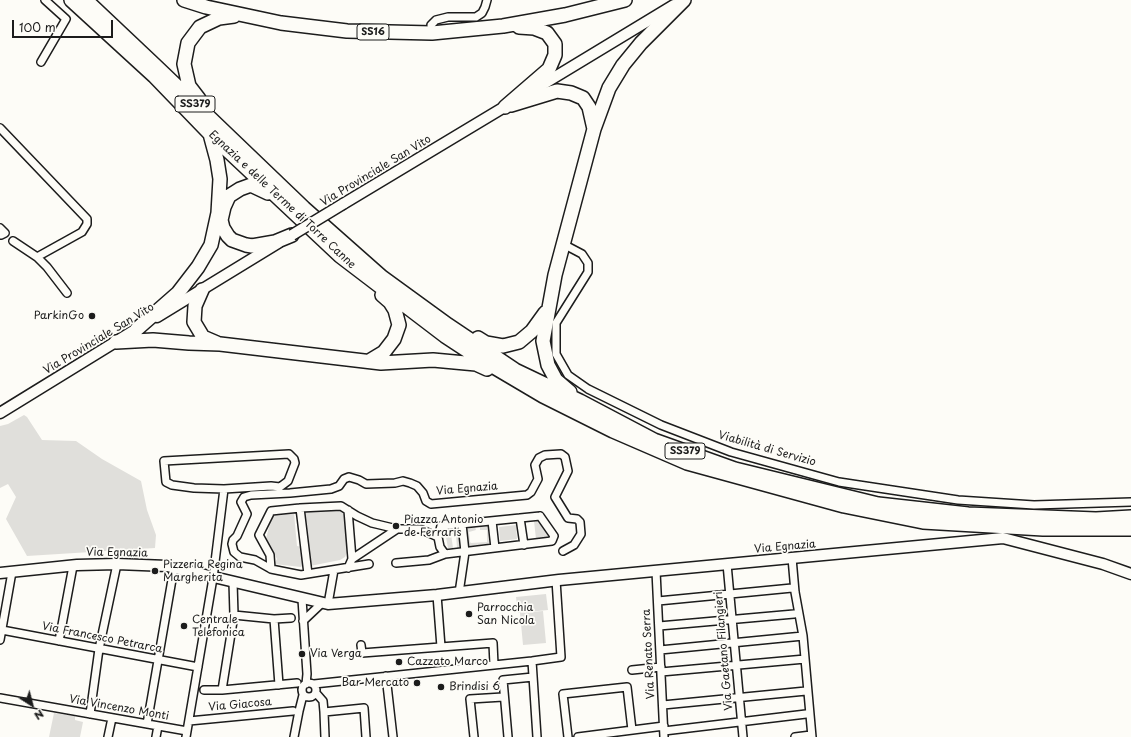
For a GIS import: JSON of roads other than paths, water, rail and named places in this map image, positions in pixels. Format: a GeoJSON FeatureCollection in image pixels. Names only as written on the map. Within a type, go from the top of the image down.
{"type":"FeatureCollection","features":[{"type":"Feature","properties":{"kind":"highway","name":"Egnazia e delle Terme di Torre Canne"},"geometry":{"type":"LineString","coordinates":[[71,0],[154,76],[210,134],[340,256],[445,336],[543,396],[613,431],[687,463],[844,506],[924,522],[1043,529],[1131,529]]}},
{"type":"Feature","properties":{"kind":"highway","name":"Egnazia e delle Terme di Torre Canne"},"geometry":{"type":"LineString","coordinates":[[86,0],[304,208],[382,277],[448,325],[515,370],[580,401],[654,440],[734,469],[878,504],[968,514],[1096,519],[1131,518]]}},
{"type":"Feature","properties":{"kind":"highway","name":"SS16"},"geometry":{"type":"LineString","coordinates":[[189,2],[244,16],[281,23],[347,31],[432,33],[504,26],[565,15],[625,0]]}},
{"type":"Feature","properties":{"kind":"highway"},"geometry":{"type":"LineString","coordinates":[[580,401],[556,380],[548,365],[543,341],[548,308],[563,244],[594,129],[609,88],[623,65],[641,43],[683,0]]}},
{"type":"Feature","properties":{"kind":"highway"},"geometry":{"type":"LineString","coordinates":[[189,2],[201,18],[200,27]]}},
{"type":"Feature","properties":{"kind":"highway"},"geometry":{"type":"LineString","coordinates":[[244,16],[219,18],[200,27],[188,43],[184,64],[189,86],[208,111],[260,162],[263,169]]}},
{"type":"Feature","properties":{"kind":"highway"},"geometry":{"type":"LineString","coordinates":[[504,26],[534,28],[546,34],[555,44],[555,55],[549,69],[505,107]]}},
{"type":"Feature","properties":{"kind":"highway"},"geometry":{"type":"LineString","coordinates":[[505,107],[557,91],[570,93],[583,98],[589,107],[594,129]]}},
{"type":"Feature","properties":{"kind":"highway"},"geometry":{"type":"LineString","coordinates":[[138,329],[178,293],[198,267],[211,245],[218,213],[220,179],[210,134]]}},
{"type":"Feature","properties":{"kind":"highway"},"geometry":{"type":"LineString","coordinates":[[292,235],[275,242],[252,246],[246,245],[232,240],[223,228],[221,220],[224,207],[229,196],[240,188],[250,185],[268,193],[294,213]]}},
{"type":"Feature","properties":{"kind":"highway"},"geometry":{"type":"LineString","coordinates":[[340,256],[390,302],[399,325],[394,340],[384,352],[370,361]]}},
{"type":"Feature","properties":{"kind":"highway"},"geometry":{"type":"LineString","coordinates":[[202,290],[196,306],[194,322],[203,337],[220,344]]}},
{"type":"Feature","properties":{"kind":"highway"},"geometry":{"type":"LineString","coordinates":[[416,302],[425,303],[486,343],[503,346],[519,342],[532,331],[548,308]]}},
{"type":"Feature","properties":{"kind":"highway"},"geometry":{"type":"LineString","coordinates":[[116,342],[153,340],[220,344],[381,363],[433,360],[476,364],[543,396]]}},
{"type":"Feature","properties":{"kind":"street"},"geometry":{"type":"LineString","coordinates":[[41,62],[66,19],[45,0]]}},
{"type":"Feature","properties":{"kind":"street"},"geometry":{"type":"LineString","coordinates":[[432,33],[432,25],[436,20],[448,17],[476,18],[482,13],[487,0]]}},
{"type":"Feature","properties":{"kind":"street","name":"Via Provinciale San Vito"},"geometry":{"type":"LineString","coordinates":[[0,413],[292,235],[683,0]]}},
{"type":"Feature","properties":{"kind":"street"},"geometry":{"type":"LineString","coordinates":[[0,128],[87,219],[87,224],[82,232],[37,257]]}},
{"type":"Feature","properties":{"kind":"street"},"geometry":{"type":"LineString","coordinates":[[0,228],[5,233],[2,235],[0,234]]}},
{"type":"Feature","properties":{"kind":"street"},"geometry":{"type":"LineString","coordinates":[[13,240],[37,257],[47,267],[67,293]]}},
{"type":"Feature","properties":{"kind":"street","name":"Viabilità di Servizio"},"geometry":{"type":"LineString","coordinates":[[563,244],[582,254],[588,263],[588,272],[556,323],[556,354],[568,375],[588,389],[661,425],[731,452],[839,482],[958,500],[1034,505],[1131,502]]}},
{"type":"Feature","properties":{"kind":"street"},"geometry":{"type":"LineString","coordinates":[[289,454],[294,459],[295,463],[288,481],[280,487],[271,486],[224,489],[194,488],[172,485],[166,482],[164,461],[289,454]]}},
{"type":"Feature","properties":{"kind":"street","name":"Via Egnazia"},"geometry":{"type":"LineString","coordinates":[[270,569],[255,560],[240,557],[234,552],[232,544],[233,540],[237,536],[248,514],[241,502],[244,497],[251,495],[331,489],[339,486],[344,479],[350,477],[366,484],[395,483],[403,481],[410,483],[417,486],[423,493],[426,501],[431,504],[527,496],[538,480],[535,465],[539,458],[545,455],[561,454],[565,458],[568,471],[555,497],[568,518],[577,519],[580,522],[581,534],[574,545],[563,551]]}},
{"type":"Feature","properties":{"kind":"street"},"geometry":{"type":"LineString","coordinates":[[187,734],[213,578],[224,489]]}},
{"type":"Feature","properties":{"kind":"street"},"geometry":{"type":"LineString","coordinates":[[370,564],[301,575],[270,569],[270,555],[259,535],[271,511],[341,506],[362,519],[372,523],[397,529],[420,529],[438,537]]}},
{"type":"Feature","properties":{"kind":"street"},"geometry":{"type":"LineString","coordinates":[[300,508],[308,574]]}},
{"type":"Feature","properties":{"kind":"street"},"geometry":{"type":"LineString","coordinates":[[348,510],[352,559],[348,568]]}},
{"type":"Feature","properties":{"kind":"street"},"geometry":{"type":"LineString","coordinates":[[396,563],[429,560],[445,554],[552,541],[554,536],[540,516],[441,526],[438,537],[440,547],[445,554]]}},
{"type":"Feature","properties":{"kind":"street"},"geometry":{"type":"LineString","coordinates":[[520,518],[524,545]]}},
{"type":"Feature","properties":{"kind":"street"},"geometry":{"type":"LineString","coordinates":[[492,521],[495,548]]}},
{"type":"Feature","properties":{"kind":"street"},"geometry":{"type":"LineString","coordinates":[[459,592],[465,552],[462,524]]}},
{"type":"Feature","properties":{"kind":"street"},"geometry":{"type":"LineString","coordinates":[[352,559],[397,529]]}},
{"type":"Feature","properties":{"kind":"street","name":"Via Egnazia"},"geometry":{"type":"LineString","coordinates":[[0,574],[73,566],[116,564],[167,566],[302,599],[325,603],[437,595],[556,580],[1003,538],[1103,564],[1131,574]]}},
{"type":"Feature","properties":{"kind":"street"},"geometry":{"type":"LineString","coordinates":[[792,558],[795,592],[803,636],[812,736],[796,737]]}},
{"type":"Feature","properties":{"kind":"street"},"geometry":{"type":"LineString","coordinates":[[90,714],[99,649],[116,564]]}},
{"type":"Feature","properties":{"kind":"street","name":"Via Gaetano Filangieri"},"geometry":{"type":"LineString","coordinates":[[727,564],[743,737]]}},
{"type":"Feature","properties":{"kind":"street"},"geometry":{"type":"LineString","coordinates":[[60,641],[73,566]]}},
{"type":"Feature","properties":{"kind":"street"},"geometry":{"type":"LineString","coordinates":[[147,724],[174,568]]}},
{"type":"Feature","properties":{"kind":"street"},"geometry":{"type":"LineString","coordinates":[[303,621],[325,603],[334,570]]}},
{"type":"Feature","properties":{"kind":"street","name":"Via Renato Serra"},"geometry":{"type":"LineString","coordinates":[[656,571],[664,731]]}},
{"type":"Feature","properties":{"kind":"street"},"geometry":{"type":"LineString","coordinates":[[0,640],[12,572]]}},
{"type":"Feature","properties":{"kind":"street"},"geometry":{"type":"LineString","coordinates":[[294,737],[303,695],[302,689],[310,684],[561,657],[556,580]]}},
{"type":"Feature","properties":{"kind":"street"},"geometry":{"type":"LineString","coordinates":[[222,690],[234,615],[233,582]]}},
{"type":"Feature","properties":{"kind":"street"},"geometry":{"type":"LineString","coordinates":[[658,601],[792,588]]}},
{"type":"Feature","properties":{"kind":"street"},"geometry":{"type":"LineString","coordinates":[[437,595],[441,647]]}},
{"type":"Feature","properties":{"kind":"street"},"geometry":{"type":"LineString","coordinates":[[302,599],[307,674],[310,684],[317,690],[316,693],[323,701],[325,737]]}},
{"type":"Feature","properties":{"kind":"street"},"geometry":{"type":"LineString","coordinates":[[659,626],[794,614]]}},
{"type":"Feature","properties":{"kind":"street"},"geometry":{"type":"LineString","coordinates":[[234,615],[274,619],[291,618]]}},
{"type":"Feature","properties":{"kind":"street"},"geometry":{"type":"LineString","coordinates":[[274,619],[279,685]]}},
{"type":"Feature","properties":{"kind":"street","name":"Via Francesco Petrarca"},"geometry":{"type":"LineString","coordinates":[[2,630],[198,667]]}},
{"type":"Feature","properties":{"kind":"street"},"geometry":{"type":"LineString","coordinates":[[660,650],[803,636]]}},
{"type":"Feature","properties":{"kind":"street"},"geometry":{"type":"LineString","coordinates":[[361,645],[362,653],[493,643],[494,665]]}},
{"type":"Feature","properties":{"kind":"street"},"geometry":{"type":"LineString","coordinates":[[632,670],[736,666],[805,659]]}},
{"type":"Feature","properties":{"kind":"street"},"geometry":{"type":"LineString","coordinates":[[532,661],[537,737]]}},
{"type":"Feature","properties":{"kind":"street"},"geometry":{"type":"LineString","coordinates":[[386,676],[394,737]]}},
{"type":"Feature","properties":{"kind":"street"},"geometry":{"type":"LineString","coordinates":[[508,737],[503,680],[533,677]]}},
{"type":"Feature","properties":{"kind":"street"},"geometry":{"type":"LineString","coordinates":[[204,690],[222,690],[297,683]]}},
{"type":"Feature","properties":{"kind":"street"},"geometry":{"type":"LineString","coordinates":[[568,737],[563,694],[628,687],[632,730]]}},
{"type":"Feature","properties":{"kind":"street"},"geometry":{"type":"LineString","coordinates":[[663,705],[806,691]]}},
{"type":"Feature","properties":{"kind":"street"},"geometry":{"type":"LineString","coordinates":[[303,695],[306,697],[312,697],[316,693]]}},
{"type":"Feature","properties":{"kind":"street"},"geometry":{"type":"LineString","coordinates":[[474,737],[470,699],[504,696]]}},
{"type":"Feature","properties":{"kind":"street","name":"Via Vincenzo Monti"},"geometry":{"type":"LineString","coordinates":[[0,698],[158,726],[187,734]]}},
{"type":"Feature","properties":{"kind":"street"},"geometry":{"type":"LineString","coordinates":[[324,712],[364,708],[366,737]]}},
{"type":"Feature","properties":{"kind":"street","name":"Via Giacosa"},"geometry":{"type":"LineString","coordinates":[[189,721],[293,711]]}},
{"type":"Feature","properties":{"kind":"street"},"geometry":{"type":"LineString","coordinates":[[578,737],[632,730],[664,731],[806,714]]}},
{"type":"Feature","properties":{"kind":"street"},"geometry":{"type":"LineString","coordinates":[[108,737],[112,718]]}},
{"type":"Feature","properties":{"kind":"street"},"geometry":{"type":"LineString","coordinates":[[156,737],[158,726]]}},
{"type":"Feature","properties":{"kind":"place","name":"ParkinGo"},"geometry":{"type":"Point","coordinates":[92,316]}},
{"type":"Feature","properties":{"kind":"place","name":"Piazza Antonio de Ferraris"},"geometry":{"type":"Point","coordinates":[396,526]}},
{"type":"Feature","properties":{"kind":"place","name":"Pizzeria Regina Margherita"},"geometry":{"type":"Point","coordinates":[155,571]}},
{"type":"Feature","properties":{"kind":"place","name":"Parrocchia San Nicola"},"geometry":{"type":"Point","coordinates":[469,614]}},
{"type":"Feature","properties":{"kind":"place","name":"Centrale Telefonica"},"geometry":{"type":"Point","coordinates":[184,626]}},
{"type":"Feature","properties":{"kind":"place","name":"Via Verga"},"geometry":{"type":"Point","coordinates":[302,654]}},
{"type":"Feature","properties":{"kind":"place","name":"Cazzato Marco"},"geometry":{"type":"Point","coordinates":[399,662]}},
{"type":"Feature","properties":{"kind":"place","name":"Bar Mercato"},"geometry":{"type":"Point","coordinates":[417,683]}},
{"type":"Feature","properties":{"kind":"place","name":"Brindisi 6"},"geometry":{"type":"Point","coordinates":[441,687]}}]}
